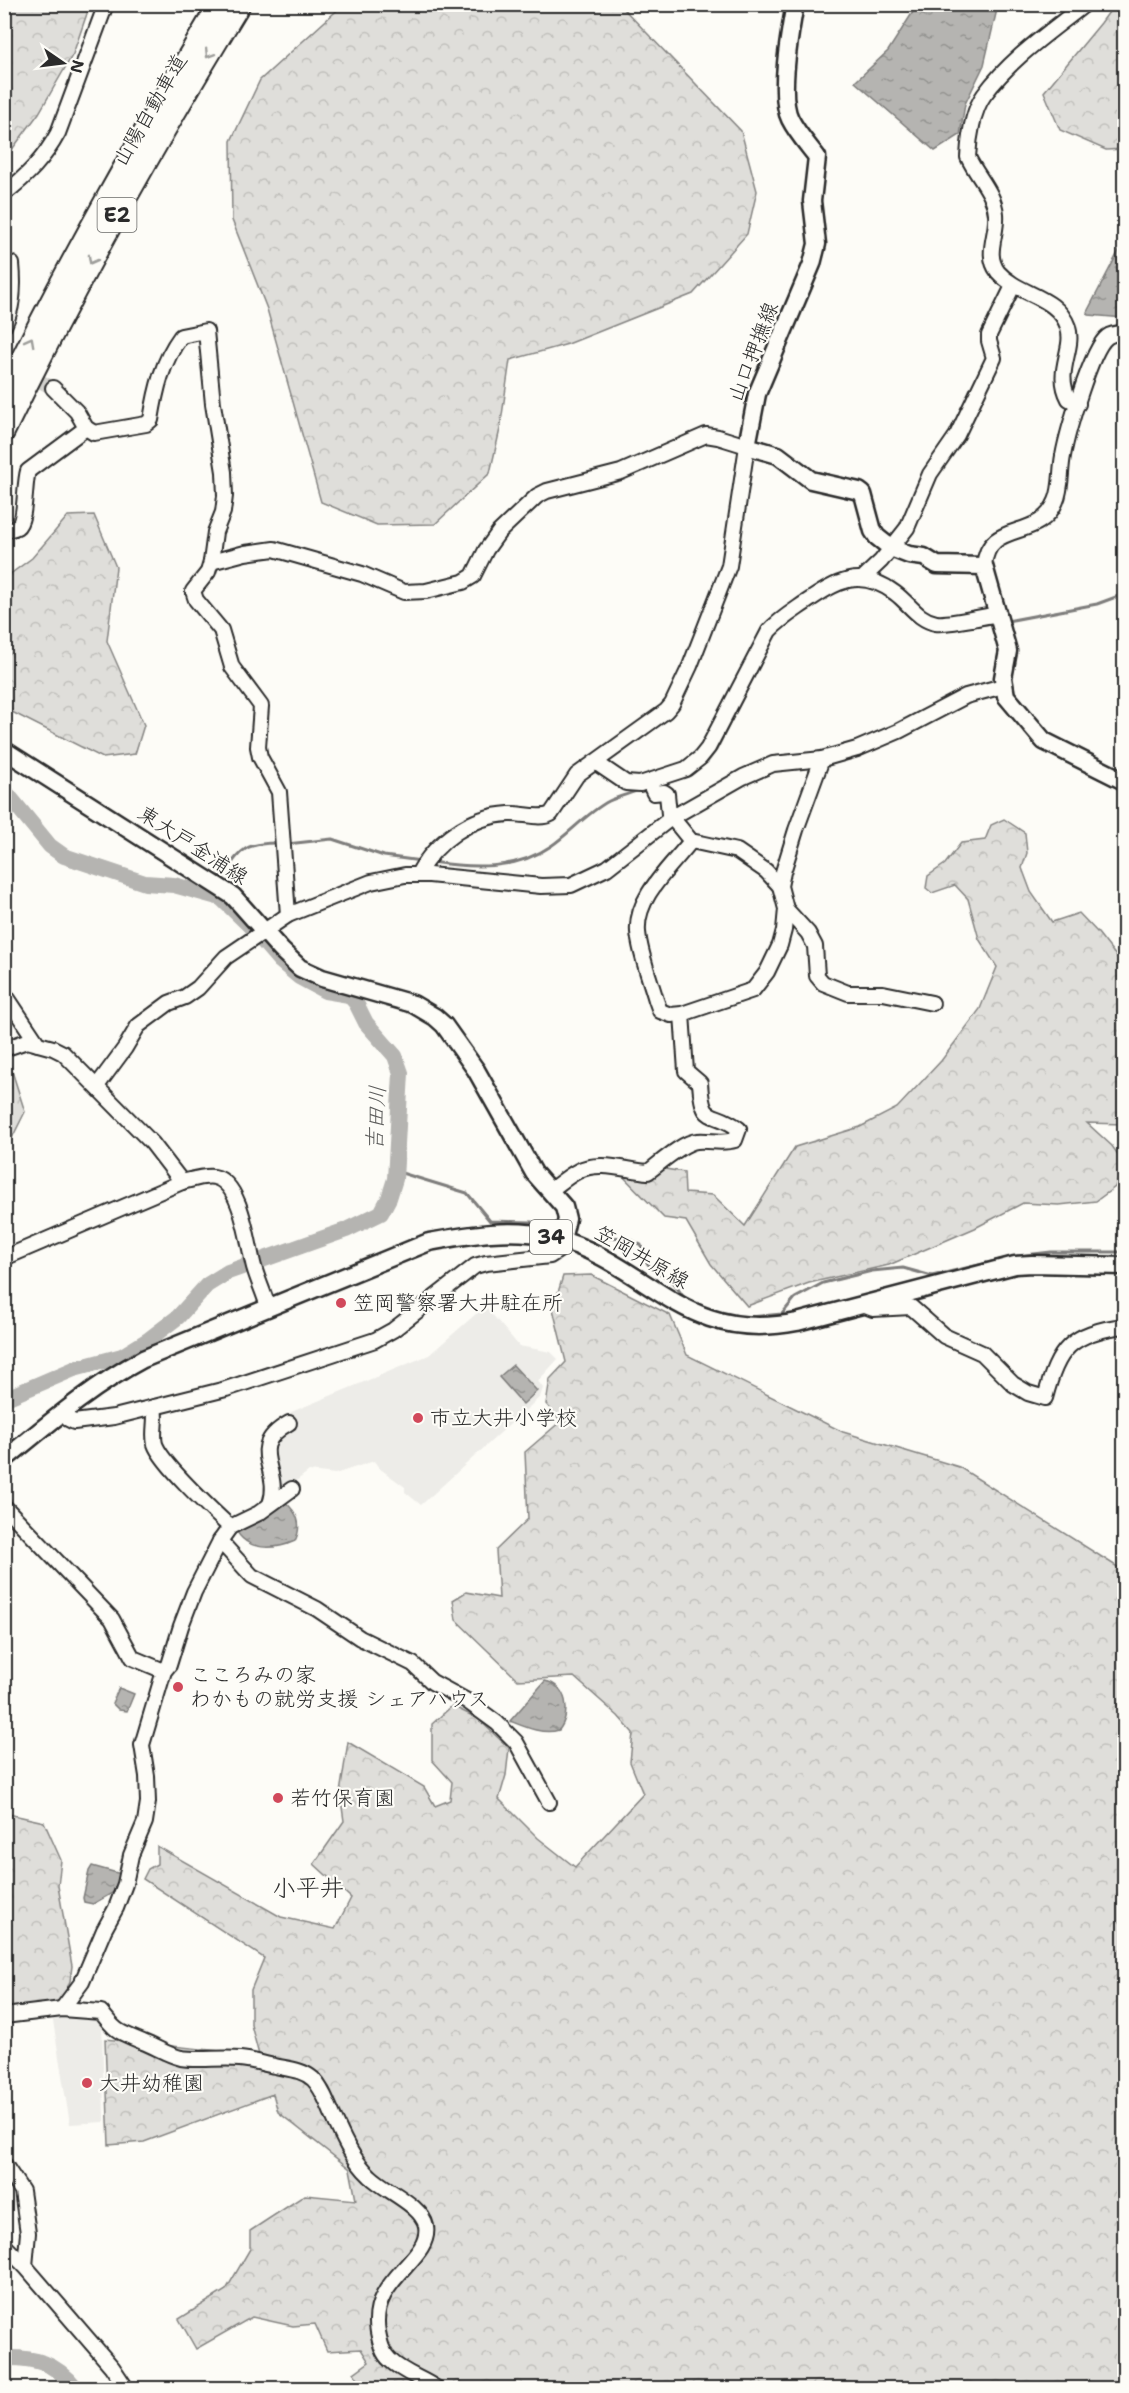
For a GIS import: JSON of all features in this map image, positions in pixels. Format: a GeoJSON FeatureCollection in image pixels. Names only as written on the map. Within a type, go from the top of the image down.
{"type":"FeatureCollection","features":[{"type":"Feature","properties":{"kind":"highway","name":"山陽自動車道"},"geometry":{"type":"LineString","coordinates":[[4,394],[122,170],[219,4]]}},
{"type":"Feature","properties":{"kind":"highway","name":"山陽自動車道"},"geometry":{"type":"LineString","coordinates":[[4,432],[91,262],[194,80],[240,4]]}},
{"type":"Feature","properties":{"kind":"main road","name":"山口押撫線"},"geometry":{"type":"LineString","coordinates":[[747,446],[757,394],[812,264],[817,244],[812,201],[818,157],[789,118],[785,103],[795,4]]}},
{"type":"Feature","properties":{"kind":"main road"},"geometry":{"type":"LineString","coordinates":[[747,446],[778,455],[811,480],[859,491],[863,494],[873,531],[891,548],[909,555],[924,557],[937,565],[984,566],[1008,651],[1003,686],[1006,696],[1044,741],[1125,781]]}},
{"type":"Feature","properties":{"kind":"main road","name":"東大戸金浦線"},"geometry":{"type":"LineString","coordinates":[[4,750],[242,903],[260,935],[310,973],[397,998],[435,1017],[476,1070],[528,1164],[551,1190],[567,1213],[562,1240]]}},
{"type":"Feature","properties":{"kind":"main road","name":"笠岡井原線"},"geometry":{"type":"LineString","coordinates":[[4,1460],[116,1373],[142,1359],[429,1242],[473,1234],[541,1235],[562,1240],[604,1258],[678,1305],[709,1320],[745,1327],[780,1326],[1015,1265],[1125,1266]]}},
{"type":"Feature","properties":{"kind":"street"},"geometry":{"type":"LineString","coordinates":[[4,194],[24,178],[50,149],[106,4]]}},
{"type":"Feature","properties":{"kind":"street"},"geometry":{"type":"LineString","coordinates":[[1078,404],[1069,399],[1063,379],[1069,329],[1051,303],[1013,286],[998,271],[992,260],[991,249],[997,216],[995,205],[991,194],[968,157],[978,108],[984,95],[1022,54],[1085,4]]}},
{"type":"Feature","properties":{"kind":"street"},"geometry":{"type":"LineString","coordinates":[[4,260],[12,264],[13,279],[8,319],[4,326]]}},
{"type":"Feature","properties":{"kind":"street"},"geometry":{"type":"LineString","coordinates":[[863,578],[907,528],[930,474],[957,435],[994,358],[989,335],[1013,286]]}},
{"type":"Feature","properties":{"kind":"street"},"geometry":{"type":"LineString","coordinates":[[53,388],[77,412],[86,428],[94,433],[146,424],[151,420],[157,382],[175,344],[181,336],[206,331],[225,496],[223,512],[215,532],[208,572],[193,591],[196,600],[221,630],[232,667],[261,706],[258,747],[260,757],[279,792],[288,915]]}},
{"type":"Feature","properties":{"kind":"street"},"geometry":{"type":"LineString","coordinates":[[984,566],[985,553],[992,543],[1003,534],[1037,524],[1056,501],[1063,454],[1089,369],[1106,337],[1125,333]]}},
{"type":"Feature","properties":{"kind":"street"},"geometry":{"type":"LineString","coordinates":[[7,530],[17,528],[22,520],[24,482],[28,471],[86,428]]}},
{"type":"Feature","properties":{"kind":"street"},"geometry":{"type":"LineString","coordinates":[[211,562],[244,553],[274,549],[362,574],[404,592],[426,591],[463,582],[473,576],[499,532],[537,496],[548,491],[621,472],[706,435],[747,446],[729,566],[690,666],[672,704],[661,716],[595,762],[571,782],[551,814],[545,817],[506,814],[481,821],[448,837],[423,866]]}},
{"type":"Feature","properties":{"kind":"street"},"geometry":{"type":"LineString","coordinates":[[595,762],[626,783],[650,785],[686,769],[708,748],[760,645],[778,621],[834,584],[844,580],[863,578],[884,586],[920,615],[937,623],[1000,619]]}},
{"type":"Feature","properties":{"kind":"street"},"geometry":{"type":"LineString","coordinates":[[97,1086],[138,1026],[169,1002],[185,997],[198,988],[226,957],[288,915],[371,882],[423,866],[541,886],[571,885],[607,868],[671,818],[743,777],[773,764],[822,759],[867,745],[966,696],[1003,686]]}},
{"type":"Feature","properties":{"kind":"street"},"geometry":{"type":"LineString","coordinates":[[780,886],[790,846],[822,759]]}},
{"type":"Feature","properties":{"kind":"street"},"geometry":{"type":"LineString","coordinates":[[650,785],[654,794],[664,792],[667,794],[667,808],[671,818],[691,842],[737,851],[766,871],[780,886],[786,909],[780,945],[760,982],[753,990],[682,1014],[671,1015],[660,1011],[638,933],[639,920],[657,881],[691,842]]}},
{"type":"Feature","properties":{"kind":"street"},"geometry":{"type":"LineString","coordinates":[[786,909],[808,933],[815,946],[817,976],[823,983],[848,993],[883,993],[932,1003]]}},
{"type":"Feature","properties":{"kind":"street"},"geometry":{"type":"LineString","coordinates":[[4,993],[38,1044]]}},
{"type":"Feature","properties":{"kind":"street"},"geometry":{"type":"LineString","coordinates":[[551,1190],[587,1167],[600,1165],[648,1172],[687,1143],[696,1141],[726,1143],[735,1140],[739,1129],[706,1113],[702,1106],[700,1083],[686,1071],[682,1014]]}},
{"type":"Feature","properties":{"kind":"street"},"geometry":{"type":"LineString","coordinates":[[4,1050],[27,1041],[63,1053],[152,1143],[182,1182]]}},
{"type":"Feature","properties":{"kind":"street"},"geometry":{"type":"LineString","coordinates":[[4,1258],[182,1182],[212,1176],[217,1177],[231,1191],[244,1217],[253,1263],[268,1307]]}},
{"type":"Feature","properties":{"kind":"street"},"geometry":{"type":"LineString","coordinates":[[62,1413],[74,1422],[114,1417],[226,1389],[375,1340],[393,1330],[475,1266],[550,1256],[558,1250],[562,1240]]}},
{"type":"Feature","properties":{"kind":"street"},"geometry":{"type":"LineString","coordinates":[[863,1306],[873,1309],[911,1306],[944,1336],[974,1347],[982,1353],[1013,1384],[1028,1393],[1045,1398],[1052,1371],[1064,1349],[1090,1335],[1125,1326]]}},
{"type":"Feature","properties":{"kind":"street"},"geometry":{"type":"LineString","coordinates":[[154,1407],[154,1440],[159,1452],[230,1527]]}},
{"type":"Feature","properties":{"kind":"street"},"geometry":{"type":"LineString","coordinates":[[270,1504],[273,1489],[266,1447],[275,1431],[289,1423]]}},
{"type":"Feature","properties":{"kind":"street"},"geometry":{"type":"LineString","coordinates":[[62,2010],[82,1982],[104,1929],[116,1908],[131,1855],[145,1822],[148,1802],[142,1745],[164,1671],[169,1665],[194,1592],[220,1541],[230,1527],[292,1489]]}},
{"type":"Feature","properties":{"kind":"street"},"geometry":{"type":"LineString","coordinates":[[4,1506],[112,1619],[133,1658],[164,1671]]}},
{"type":"Feature","properties":{"kind":"street"},"geometry":{"type":"LineString","coordinates":[[220,1541],[252,1576],[317,1609],[360,1638],[413,1664],[432,1682],[467,1701],[497,1723],[516,1742],[549,1802]]}},
{"type":"Feature","properties":{"kind":"street"},"geometry":{"type":"LineString","coordinates":[[4,2016],[62,2010],[100,2012],[122,2035],[178,2057],[241,2059],[295,2070],[314,2080],[321,2090],[347,2148],[359,2165],[386,2189],[420,2212],[424,2220],[426,2227],[424,2243],[390,2283],[377,2306],[375,2317],[381,2347],[388,2358],[398,2367],[436,2388]]}},
{"type":"Feature","properties":{"kind":"street"},"geometry":{"type":"LineString","coordinates":[[4,2164],[22,2191],[28,2233],[25,2266]]}},
{"type":"Feature","properties":{"kind":"street"},"geometry":{"type":"LineString","coordinates":[[4,2246],[25,2266],[112,2367],[126,2388]]}},
{"type":"Feature","properties":{"kind":"shaded area"},"geometry":{"type":"Polygon","coordinates":[[[485,1306],[519,1346],[551,1352],[558,1359],[538,1381],[543,1388],[540,1397],[421,1505],[405,1492],[405,1487],[379,1468],[374,1461],[335,1474],[309,1471],[278,1495],[272,1440],[293,1425],[289,1413],[429,1355],[485,1306]]]}},
{"type":"Feature","properties":{"kind":"shaded area"},"geometry":{"type":"Polygon","coordinates":[[[52,2015],[102,2017],[104,2122],[70,2124],[52,2015]]]}},
{"type":"Feature","properties":{"kind":"green space"},"geometry":{"type":"Polygon","coordinates":[[[5,4],[90,5],[73,54],[39,113],[5,159],[5,4]]]}},
{"type":"Feature","properties":{"kind":"green space"},"geometry":{"type":"Polygon","coordinates":[[[344,4],[620,5],[741,131],[757,191],[747,234],[693,294],[568,344],[510,360],[500,429],[490,473],[435,524],[377,525],[321,502],[267,309],[232,220],[231,141],[260,80],[344,4]]]}},
{"type":"Feature","properties":{"kind":"green space"},"geometry":{"type":"Polygon","coordinates":[[[1114,5],[1124,5],[1124,149],[1106,150],[1060,130],[1044,92],[1114,5]]]}},
{"type":"Feature","properties":{"kind":"green space"},"geometry":{"type":"Polygon","coordinates":[[[94,515],[116,567],[107,641],[144,725],[135,754],[103,758],[4,708],[5,578],[32,558],[68,516],[94,515]]]}},
{"type":"Feature","properties":{"kind":"green space"},"geometry":{"type":"Polygon","coordinates":[[[1004,819],[1025,833],[1027,853],[1022,868],[1031,892],[1052,922],[1079,913],[1124,966],[1124,1051],[1119,1060],[1124,1124],[1087,1123],[1112,1146],[1124,1163],[1115,1187],[1096,1201],[1059,1205],[1023,1203],[975,1228],[889,1265],[809,1283],[747,1306],[711,1264],[686,1221],[664,1218],[614,1167],[626,1163],[684,1172],[685,1193],[713,1195],[745,1226],[795,1147],[860,1127],[897,1108],[941,1061],[980,1009],[997,967],[979,939],[968,899],[955,885],[932,893],[926,888],[928,876],[945,864],[961,843],[985,840],[991,825],[1004,819]]]}},
{"type":"Feature","properties":{"kind":"green space"},"geometry":{"type":"Polygon","coordinates":[[[4,1046],[25,1112],[5,1152],[4,1152],[4,1046]]]}},
{"type":"Feature","properties":{"kind":"green space"},"geometry":{"type":"Polygon","coordinates":[[[591,1275],[670,1315],[687,1355],[843,1432],[959,1467],[1124,1571],[1124,2388],[363,2388],[354,2373],[369,2362],[361,2349],[327,2351],[315,2324],[293,2326],[252,2317],[196,2349],[179,2319],[226,2290],[250,2249],[250,2231],[305,2195],[356,2200],[350,2169],[278,2112],[273,2094],[144,2142],[109,2145],[105,2039],[259,2055],[251,2025],[251,1990],[264,1958],[143,1879],[148,1869],[157,1864],[157,1846],[281,1917],[335,1929],[351,1898],[314,1864],[344,1821],[340,1793],[348,1742],[424,1787],[435,1806],[450,1800],[452,1782],[432,1760],[432,1724],[452,1706],[477,1718],[509,1748],[506,1775],[499,1799],[538,1838],[575,1867],[643,1794],[630,1762],[633,1733],[618,1716],[574,1677],[518,1680],[456,1620],[453,1600],[466,1592],[499,1598],[496,1550],[528,1519],[525,1452],[561,1421],[546,1404],[550,1379],[566,1362],[553,1309],[563,1276],[591,1275]]]}},
{"type":"Feature","properties":{"kind":"green space"},"geometry":{"type":"Polygon","coordinates":[[[4,1813],[44,1822],[61,1860],[58,1886],[72,1966],[70,1981],[62,2002],[5,2014],[4,1813]]]}},
{"type":"Feature","properties":{"kind":"water"},"geometry":{"type":"Polygon","coordinates":[[[918,4],[998,5],[984,65],[965,104],[960,135],[935,151],[855,82],[888,51],[918,4]]]}},
{"type":"Feature","properties":{"kind":"water"},"geometry":{"type":"Polygon","coordinates":[[[1124,241],[1124,318],[1089,315],[1087,312],[1124,241]]]}},
{"type":"Feature","properties":{"kind":"water"},"geometry":{"type":"Polygon","coordinates":[[[513,1365],[537,1391],[523,1404],[499,1377],[513,1365]]]}},
{"type":"Feature","properties":{"kind":"water"},"geometry":{"type":"Polygon","coordinates":[[[284,1501],[297,1519],[298,1529],[295,1541],[279,1546],[262,1547],[240,1536],[235,1528],[284,1501]]]}},
{"type":"Feature","properties":{"kind":"water"},"geometry":{"type":"Polygon","coordinates":[[[545,1681],[558,1688],[565,1701],[565,1716],[559,1730],[540,1731],[510,1721],[545,1681]]]}},
{"type":"Feature","properties":{"kind":"water"},"geometry":{"type":"Polygon","coordinates":[[[119,1688],[134,1694],[127,1711],[119,1710],[112,1703],[119,1688]]]}},
{"type":"Feature","properties":{"kind":"water"},"geometry":{"type":"Polygon","coordinates":[[[92,1866],[121,1874],[114,1892],[93,1904],[84,1902],[83,1898],[92,1866]]]}},
{"type":"Feature","properties":{"kind":"waterway"},"geometry":{"type":"LineString","coordinates":[[1007,621],[1097,604],[1124,594]]}},
{"type":"Feature","properties":{"kind":"waterway"},"geometry":{"type":"LineString","coordinates":[[890,597],[915,621],[929,628],[947,630]]}},
{"type":"Feature","properties":{"kind":"waterway"},"geometry":{"type":"LineString","coordinates":[[779,630],[803,612]]}},
{"type":"Feature","properties":{"kind":"waterway"},"geometry":{"type":"LineString","coordinates":[[965,627],[994,623]]}},
{"type":"Feature","properties":{"kind":"waterway"},"geometry":{"type":"LineString","coordinates":[[691,772],[707,762],[716,750],[760,663]]}},
{"type":"Feature","properties":{"kind":"waterway","name":"吉田川"},"geometry":{"type":"LineString","coordinates":[[4,790],[50,846],[64,856],[145,883],[174,885],[221,898],[249,925],[280,961],[299,977],[325,991],[349,995],[356,1003],[366,1023],[395,1056],[401,1073],[395,1179],[381,1213],[346,1230],[228,1272],[207,1285],[178,1317],[122,1356],[74,1369],[4,1399]]}},
{"type":"Feature","properties":{"kind":"waterway"},"geometry":{"type":"LineString","coordinates":[[431,862],[462,866],[493,866],[523,860],[551,846],[601,806],[639,790]]}},
{"type":"Feature","properties":{"kind":"waterway"},"geometry":{"type":"LineString","coordinates":[[287,844],[332,839],[384,856],[421,861]]}},
{"type":"Feature","properties":{"kind":"waterway"},"geometry":{"type":"LineString","coordinates":[[220,880],[237,856],[249,847],[278,843]]}},
{"type":"Feature","properties":{"kind":"waterway"},"geometry":{"type":"LineString","coordinates":[[395,1171],[467,1193],[490,1221],[532,1222]]}},
{"type":"Feature","properties":{"kind":"waterway"},"geometry":{"type":"LineString","coordinates":[[602,1239],[622,1238],[641,1245],[649,1265],[673,1283],[685,1298]]}},
{"type":"Feature","properties":{"kind":"waterway"},"geometry":{"type":"LineString","coordinates":[[751,1317],[782,1314],[795,1298],[823,1283],[872,1271],[903,1268],[932,1276],[1017,1256],[1051,1252],[1124,1252]]}},
{"type":"Feature","properties":{"kind":"waterway","name":"吉田川"},"geometry":{"type":"LineString","coordinates":[[4,2358],[35,2360],[44,2363],[61,2373],[76,2388]]}},
{"type":"Feature","properties":{"kind":"tunnel"},"geometry":{"type":"LineString","coordinates":[[4,363],[53,388]]}},
{"type":"Feature","properties":{"kind":"place","name":"笠岡警察署大井駐在所"},"geometry":{"type":"Point","coordinates":[341,1303]}},
{"type":"Feature","properties":{"kind":"place","name":"市立大井小学校"},"geometry":{"type":"Point","coordinates":[418,1418]}},
{"type":"Feature","properties":{"kind":"place","name":"こころみの家 わかもの就労支援 シェアハウス"},"geometry":{"type":"Point","coordinates":[178,1687]}},
{"type":"Feature","properties":{"kind":"place","name":"若竹保育園"},"geometry":{"type":"Point","coordinates":[278,1798]}},
{"type":"Feature","properties":{"kind":"place","name":"大井幼稚園"},"geometry":{"type":"Point","coordinates":[87,2083]}},
{"type":"Feature","properties":{"kind":"district","name":"小平井"},"geometry":{"type":"Point","coordinates":[308,1888]}}]}
